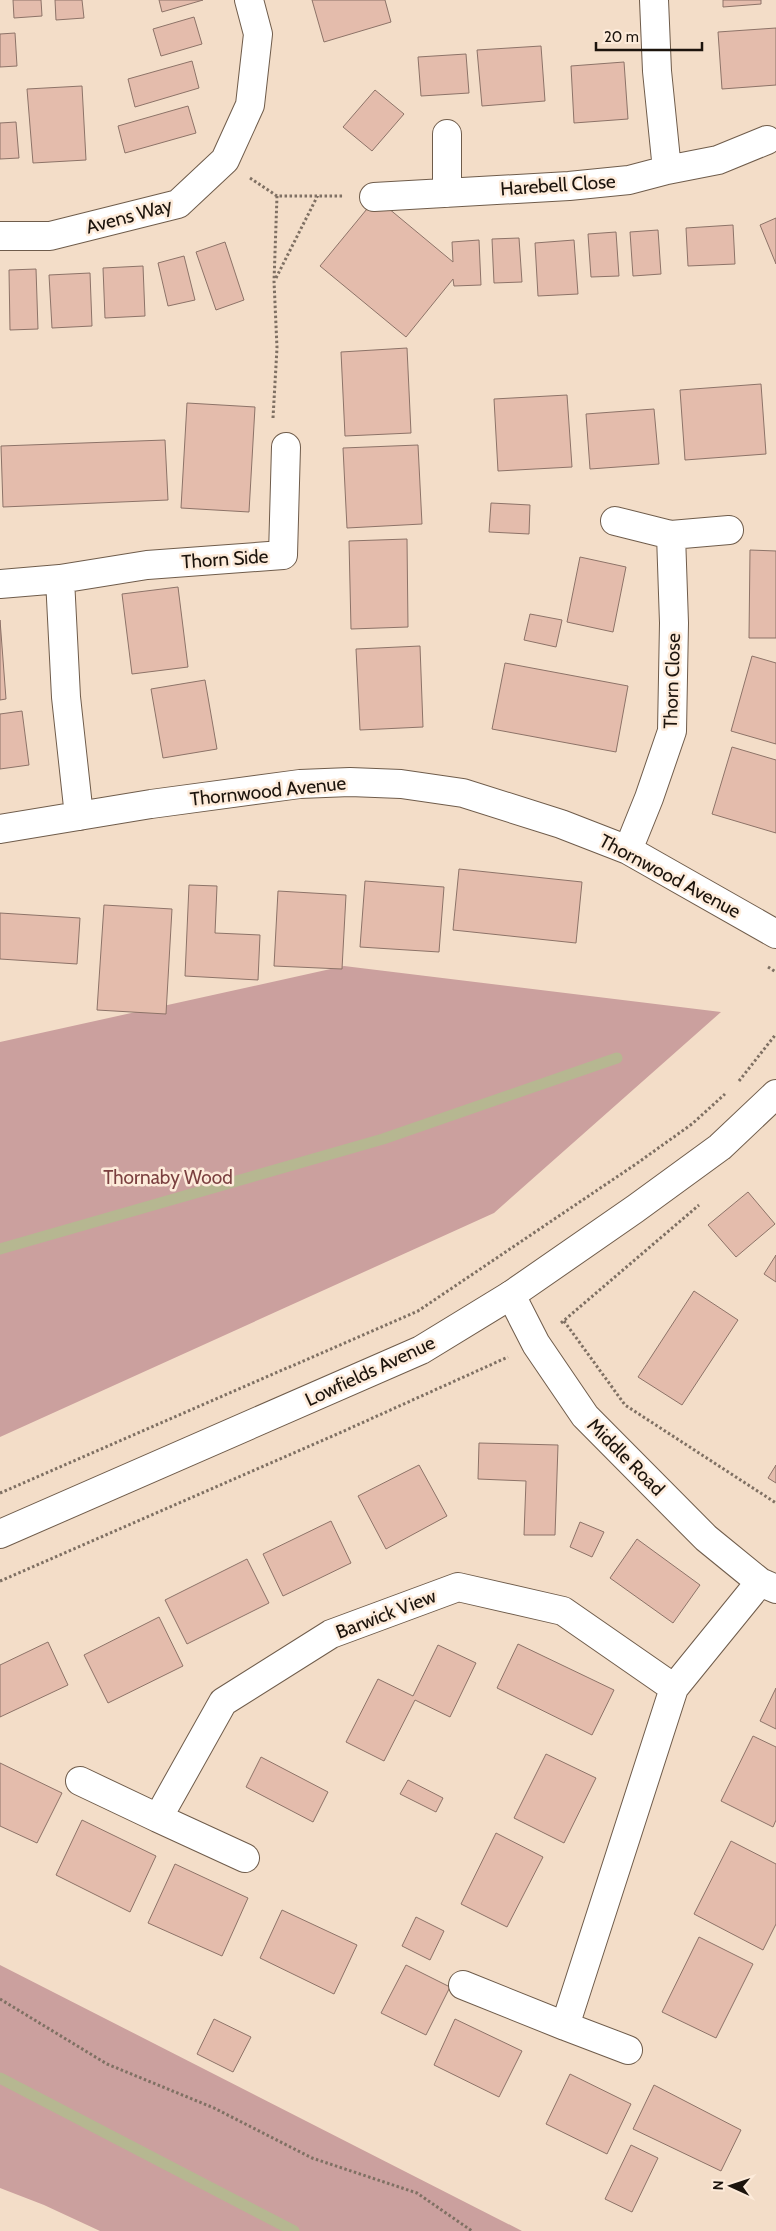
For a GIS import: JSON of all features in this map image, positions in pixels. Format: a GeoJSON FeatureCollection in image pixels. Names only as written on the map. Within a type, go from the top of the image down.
{"type":"FeatureCollection","features":[{"type":"Feature","properties":{"kind":"street","name":"Avens Way"},"geometry":{"type":"LineString","coordinates":[[0,236],[50,236],[178,204],[225,160],[250,105],[258,34],[249,0]]}},
{"type":"Feature","properties":{"kind":"street"},"geometry":{"type":"LineString","coordinates":[[654,0],[657,71],[667,170]]}},
{"type":"Feature","properties":{"kind":"street"},"geometry":{"type":"LineString","coordinates":[[447,134],[447,193]]}},
{"type":"Feature","properties":{"kind":"street","name":"Harebell Close"},"geometry":{"type":"LineString","coordinates":[[374,196],[447,193],[629,180],[718,160],[767,140]]}},
{"type":"Feature","properties":{"kind":"street","name":"Thorn Side"},"geometry":{"type":"LineString","coordinates":[[0,584],[60,579],[146,565],[283,555],[286,447]]}},
{"type":"Feature","properties":{"kind":"street"},"geometry":{"type":"LineString","coordinates":[[615,521],[671,534],[729,530]]}},
{"type":"Feature","properties":{"kind":"street","name":"Thorn Close"},"geometry":{"type":"LineString","coordinates":[[628,850],[649,798],[672,731],[674,623],[671,534]]}},
{"type":"Feature","properties":{"kind":"street"},"geometry":{"type":"LineString","coordinates":[[60,579],[66,697],[79,816]]}},
{"type":"Feature","properties":{"kind":"street","name":"Thornwood Avenue"},"geometry":{"type":"LineString","coordinates":[[0,829],[300,784],[350,782],[401,784],[463,794],[505,806],[561,824],[628,850],[776,934]]}},
{"type":"Feature","properties":{"kind":"street","name":"Lowfields Avenue"},"geometry":{"type":"LineString","coordinates":[[0,1534],[421,1350],[511,1295],[635,1209],[720,1147],[776,1094]]}},
{"type":"Feature","properties":{"kind":"street","name":"Middle Road"},"geometry":{"type":"LineString","coordinates":[[511,1295],[536,1344],[585,1416],[706,1538],[768,1585]]}},
{"type":"Feature","properties":{"kind":"street"},"geometry":{"type":"LineString","coordinates":[[565,2026],[674,1688],[768,1585]]}},
{"type":"Feature","properties":{"kind":"street","name":"Barwick View"},"geometry":{"type":"LineString","coordinates":[[158,1818],[223,1702],[331,1634],[458,1587],[563,1611],[674,1688]]}},
{"type":"Feature","properties":{"kind":"street"},"geometry":{"type":"LineString","coordinates":[[80,1781],[245,1858]]}},
{"type":"Feature","properties":{"kind":"street"},"geometry":{"type":"LineString","coordinates":[[463,1985],[628,2050]]}},
{"type":"Feature","properties":{"kind":"path"},"geometry":{"type":"LineString","coordinates":[[225,160],[277,196],[374,196]]}},
{"type":"Feature","properties":{"kind":"path"},"geometry":{"type":"LineString","coordinates":[[274,281],[318,195]]}},
{"type":"Feature","properties":{"kind":"path"},"geometry":{"type":"LineString","coordinates":[[277,196],[274,281],[277,348],[272,441],[286,447]]}},
{"type":"Feature","properties":{"kind":"path"},"geometry":{"type":"LineString","coordinates":[[733,1087],[776,1034]]}},
{"type":"Feature","properties":{"kind":"path"},"geometry":{"type":"LineString","coordinates":[[0,1493],[418,1311],[644,1158],[692,1124],[726,1093]]}},
{"type":"Feature","properties":{"kind":"path"},"geometry":{"type":"LineString","coordinates":[[564,1321],[625,1404],[776,1503]]}},
{"type":"Feature","properties":{"kind":"path"},"geometry":{"type":"LineString","coordinates":[[0,1999],[107,2064],[214,2108],[312,2158],[417,2194],[472,2231]]}},
{"type":"Feature","properties":{"kind":"green space","name":"Thornaby Wood"},"geometry":{"type":"Polygon","coordinates":[[[344,966],[721,1012],[494,1213],[0,1437],[0,1042],[344,966]]]}},
{"type":"Feature","properties":{"kind":"green space"},"geometry":{"type":"Polygon","coordinates":[[[0,1965],[522,2231],[100,2231],[44,2205],[0,2188],[0,1965]]]}},
{"type":"Feature","properties":{"kind":"building"},"geometry":{"type":"Polygon","coordinates":[[[13,0],[41,0],[42,16],[14,18],[13,0]]]}},
{"type":"Feature","properties":{"kind":"building"},"geometry":{"type":"Polygon","coordinates":[[[55,0],[82,0],[84,18],[56,20],[55,0]]]}},
{"type":"Feature","properties":{"kind":"building"},"geometry":{"type":"Polygon","coordinates":[[[159,0],[203,0],[162,12],[159,0]]]}},
{"type":"Feature","properties":{"kind":"building"},"geometry":{"type":"Polygon","coordinates":[[[312,0],[385,0],[391,22],[324,42],[312,0]]]}},
{"type":"Feature","properties":{"kind":"building"},"geometry":{"type":"Polygon","coordinates":[[[723,0],[761,0],[761,4],[723,7],[723,0]]]}},
{"type":"Feature","properties":{"kind":"building"},"geometry":{"type":"Polygon","coordinates":[[[194,17],[202,44],[161,56],[153,29],[194,17]]]}},
{"type":"Feature","properties":{"kind":"building"},"geometry":{"type":"Polygon","coordinates":[[[776,28],[776,85],[722,89],[718,32],[776,28]]]}},
{"type":"Feature","properties":{"kind":"building"},"geometry":{"type":"Polygon","coordinates":[[[15,33],[17,66],[0,67],[0,34],[15,33]]]}},
{"type":"Feature","properties":{"kind":"building"},"geometry":{"type":"Polygon","coordinates":[[[541,46],[545,101],[482,106],[477,50],[541,46]]]}},
{"type":"Feature","properties":{"kind":"building"},"geometry":{"type":"Polygon","coordinates":[[[466,54],[469,93],[421,96],[418,57],[466,54]]]}},
{"type":"Feature","properties":{"kind":"building"},"geometry":{"type":"Polygon","coordinates":[[[192,61],[199,88],[135,107],[128,79],[192,61]]]}},
{"type":"Feature","properties":{"kind":"building"},"geometry":{"type":"Polygon","coordinates":[[[624,62],[628,119],[574,123],[571,66],[624,62]]]}},
{"type":"Feature","properties":{"kind":"building"},"geometry":{"type":"Polygon","coordinates":[[[82,86],[86,160],[33,163],[27,89],[82,86]]]}},
{"type":"Feature","properties":{"kind":"building"},"geometry":{"type":"Polygon","coordinates":[[[375,90],[404,114],[372,151],[343,127],[375,90]]]}},
{"type":"Feature","properties":{"kind":"building"},"geometry":{"type":"Polygon","coordinates":[[[188,106],[196,133],[125,153],[118,126],[188,106]]]}},
{"type":"Feature","properties":{"kind":"building"},"geometry":{"type":"Polygon","coordinates":[[[16,122],[19,158],[0,159],[0,123],[16,122]]]}},
{"type":"Feature","properties":{"kind":"building"},"geometry":{"type":"Polygon","coordinates":[[[376,198],[453,262],[452,242],[479,240],[481,285],[454,286],[453,279],[406,337],[320,266],[376,198]]]}},
{"type":"Feature","properties":{"kind":"building"},"geometry":{"type":"Polygon","coordinates":[[[776,218],[776,264],[760,225],[776,218]]]}},
{"type":"Feature","properties":{"kind":"building"},"geometry":{"type":"Polygon","coordinates":[[[733,225],[735,264],[688,266],[686,228],[733,225]]]}},
{"type":"Feature","properties":{"kind":"building"},"geometry":{"type":"Polygon","coordinates":[[[658,230],[661,274],[633,276],[630,232],[658,230]]]}},
{"type":"Feature","properties":{"kind":"building"},"geometry":{"type":"Polygon","coordinates":[[[616,232],[619,276],[591,277],[588,234],[616,232]]]}},
{"type":"Feature","properties":{"kind":"building"},"geometry":{"type":"Polygon","coordinates":[[[519,238],[522,282],[494,283],[492,239],[519,238]]]}},
{"type":"Feature","properties":{"kind":"building"},"geometry":{"type":"Polygon","coordinates":[[[574,240],[578,294],[538,296],[535,243],[574,240]]]}},
{"type":"Feature","properties":{"kind":"building"},"geometry":{"type":"Polygon","coordinates":[[[225,242],[244,300],[216,310],[196,252],[225,242]]]}},
{"type":"Feature","properties":{"kind":"building"},"geometry":{"type":"Polygon","coordinates":[[[184,256],[195,300],[168,306],[158,263],[184,256]]]}},
{"type":"Feature","properties":{"kind":"building"},"geometry":{"type":"Polygon","coordinates":[[[143,266],[145,316],[105,318],[103,268],[143,266]]]}},
{"type":"Feature","properties":{"kind":"building"},"geometry":{"type":"Polygon","coordinates":[[[36,269],[38,329],[10,330],[9,270],[36,269]]]}},
{"type":"Feature","properties":{"kind":"building"},"geometry":{"type":"Polygon","coordinates":[[[90,273],[92,326],[52,328],[49,275],[90,273]]]}},
{"type":"Feature","properties":{"kind":"building"},"geometry":{"type":"Polygon","coordinates":[[[407,348],[411,433],[345,436],[341,352],[407,348]]]}},
{"type":"Feature","properties":{"kind":"building"},"geometry":{"type":"Polygon","coordinates":[[[761,384],[766,454],[685,460],[680,390],[761,384]]]}},
{"type":"Feature","properties":{"kind":"building"},"geometry":{"type":"Polygon","coordinates":[[[567,395],[572,467],[498,471],[494,399],[567,395]]]}},
{"type":"Feature","properties":{"kind":"building"},"geometry":{"type":"Polygon","coordinates":[[[187,403],[255,407],[249,512],[181,508],[187,403]]]}},
{"type":"Feature","properties":{"kind":"building"},"geometry":{"type":"Polygon","coordinates":[[[654,409],[659,464],[590,469],[586,414],[654,409]]]}},
{"type":"Feature","properties":{"kind":"building"},"geometry":{"type":"Polygon","coordinates":[[[165,440],[168,500],[3,507],[1,446],[165,440]]]}},
{"type":"Feature","properties":{"kind":"building"},"geometry":{"type":"Polygon","coordinates":[[[418,445],[422,524],[347,528],[343,448],[418,445]]]}},
{"type":"Feature","properties":{"kind":"building"},"geometry":{"type":"Polygon","coordinates":[[[491,503],[530,505],[529,534],[489,532],[491,503]]]}},
{"type":"Feature","properties":{"kind":"building"},"geometry":{"type":"Polygon","coordinates":[[[407,539],[408,627],[351,629],[349,541],[407,539]]]}},
{"type":"Feature","properties":{"kind":"building"},"geometry":{"type":"Polygon","coordinates":[[[750,550],[776,551],[776,638],[749,638],[750,550]]]}},
{"type":"Feature","properties":{"kind":"building"},"geometry":{"type":"Polygon","coordinates":[[[580,557],[626,567],[613,632],[567,622],[580,557]]]}},
{"type":"Feature","properties":{"kind":"building"},"geometry":{"type":"Polygon","coordinates":[[[178,587],[188,667],[132,674],[122,594],[178,587]]]}},
{"type":"Feature","properties":{"kind":"building"},"geometry":{"type":"Polygon","coordinates":[[[530,614],[562,620],[556,647],[524,640],[530,614]]]}},
{"type":"Feature","properties":{"kind":"building"},"geometry":{"type":"Polygon","coordinates":[[[0,620],[6,699],[0,700],[0,620]]]}},
{"type":"Feature","properties":{"kind":"building"},"geometry":{"type":"Polygon","coordinates":[[[420,646],[423,727],[360,730],[356,649],[420,646]]]}},
{"type":"Feature","properties":{"kind":"building"},"geometry":{"type":"Polygon","coordinates":[[[752,656],[776,663],[776,744],[731,731],[752,656]]]}},
{"type":"Feature","properties":{"kind":"building"},"geometry":{"type":"Polygon","coordinates":[[[505,663],[628,686],[616,752],[492,729],[505,663]]]}},
{"type":"Feature","properties":{"kind":"building"},"geometry":{"type":"Polygon","coordinates":[[[205,680],[217,749],[163,758],[151,689],[205,680]]]}},
{"type":"Feature","properties":{"kind":"building"},"geometry":{"type":"Polygon","coordinates":[[[22,711],[29,765],[0,769],[0,714],[22,711]]]}},
{"type":"Feature","properties":{"kind":"building"},"geometry":{"type":"Polygon","coordinates":[[[732,747],[776,760],[776,833],[712,814],[732,747]]]}},
{"type":"Feature","properties":{"kind":"building"},"geometry":{"type":"Polygon","coordinates":[[[459,869],[582,882],[576,943],[453,930],[459,869]]]}},
{"type":"Feature","properties":{"kind":"building"},"geometry":{"type":"Polygon","coordinates":[[[365,881],[444,887],[439,952],[360,947],[365,881]]]}},
{"type":"Feature","properties":{"kind":"building"},"geometry":{"type":"Polygon","coordinates":[[[189,885],[217,886],[215,933],[260,935],[258,980],[185,976],[189,885]]]}},
{"type":"Feature","properties":{"kind":"building"},"geometry":{"type":"Polygon","coordinates":[[[278,891],[346,895],[342,969],[274,966],[278,891]]]}},
{"type":"Feature","properties":{"kind":"building"},"geometry":{"type":"Polygon","coordinates":[[[104,905],[172,909],[166,1014],[97,1010],[104,905]]]}},
{"type":"Feature","properties":{"kind":"building"},"geometry":{"type":"Polygon","coordinates":[[[0,913],[80,918],[77,964],[0,959],[0,913]]]}},
{"type":"Feature","properties":{"kind":"building"},"geometry":{"type":"Polygon","coordinates":[[[748,1192],[775,1224],[736,1257],[708,1225],[748,1192]]]}},
{"type":"Feature","properties":{"kind":"building"},"geometry":{"type":"Polygon","coordinates":[[[776,1255],[776,1282],[764,1274],[776,1255]]]}},
{"type":"Feature","properties":{"kind":"building"},"geometry":{"type":"Polygon","coordinates":[[[694,1291],[738,1320],[682,1405],[638,1377],[694,1291]]]}},
{"type":"Feature","properties":{"kind":"building"},"geometry":{"type":"Polygon","coordinates":[[[479,1443],[558,1445],[555,1535],[524,1535],[526,1481],[478,1479],[479,1443]]]}},
{"type":"Feature","properties":{"kind":"building"},"geometry":{"type":"Polygon","coordinates":[[[419,1465],[447,1516],[386,1549],[358,1496],[419,1465]]]}},
{"type":"Feature","properties":{"kind":"building"},"geometry":{"type":"Polygon","coordinates":[[[776,1465],[776,1483],[768,1478],[776,1465]]]}},
{"type":"Feature","properties":{"kind":"building"},"geometry":{"type":"Polygon","coordinates":[[[331,1521],[351,1563],[283,1596],[263,1554],[331,1521]]]}},
{"type":"Feature","properties":{"kind":"building"},"geometry":{"type":"Polygon","coordinates":[[[580,1522],[604,1532],[592,1557],[570,1547],[580,1522]]]}},
{"type":"Feature","properties":{"kind":"building"},"geometry":{"type":"Polygon","coordinates":[[[637,1539],[700,1585],[673,1623],[610,1578],[637,1539]]]}},
{"type":"Feature","properties":{"kind":"building"},"geometry":{"type":"Polygon","coordinates":[[[247,1559],[269,1603],[187,1644],[165,1600],[247,1559]]]}},
{"type":"Feature","properties":{"kind":"building"},"geometry":{"type":"Polygon","coordinates":[[[159,1617],[183,1666],[108,1703],[84,1655],[159,1617]]]}},
{"type":"Feature","properties":{"kind":"building"},"geometry":{"type":"Polygon","coordinates":[[[48,1642],[68,1685],[0,1717],[0,1665],[48,1642]]]}},
{"type":"Feature","properties":{"kind":"building"},"geometry":{"type":"Polygon","coordinates":[[[518,1644],[614,1690],[592,1735],[497,1688],[518,1644]]]}},
{"type":"Feature","properties":{"kind":"building"},"geometry":{"type":"Polygon","coordinates":[[[438,1645],[476,1663],[450,1717],[415,1700],[384,1761],[346,1742],[378,1679],[413,1696],[438,1645]]]}},
{"type":"Feature","properties":{"kind":"building"},"geometry":{"type":"Polygon","coordinates":[[[776,1688],[776,1729],[760,1721],[776,1688]]]}},
{"type":"Feature","properties":{"kind":"building"},"geometry":{"type":"Polygon","coordinates":[[[753,1736],[776,1747],[776,1820],[773,1827],[721,1801],[753,1736]]]}},
{"type":"Feature","properties":{"kind":"building"},"geometry":{"type":"Polygon","coordinates":[[[546,1754],[596,1778],[564,1843],[514,1818],[546,1754]]]}},
{"type":"Feature","properties":{"kind":"building"},"geometry":{"type":"Polygon","coordinates":[[[261,1757],[328,1792],[313,1822],[246,1787],[261,1757]]]}},
{"type":"Feature","properties":{"kind":"building"},"geometry":{"type":"Polygon","coordinates":[[[0,1763],[62,1793],[37,1843],[0,1826],[0,1763]]]}},
{"type":"Feature","properties":{"kind":"building"},"geometry":{"type":"Polygon","coordinates":[[[408,1780],[443,1798],[436,1812],[400,1794],[408,1780]]]}},
{"type":"Feature","properties":{"kind":"building"},"geometry":{"type":"Polygon","coordinates":[[[82,1820],[156,1856],[130,1912],[56,1875],[82,1820]]]}},
{"type":"Feature","properties":{"kind":"building"},"geometry":{"type":"Polygon","coordinates":[[[496,1833],[543,1857],[507,1927],[461,1904],[496,1833]]]}},
{"type":"Feature","properties":{"kind":"building"},"geometry":{"type":"Polygon","coordinates":[[[731,1841],[776,1864],[776,1924],[763,1950],[694,1914],[731,1841]]]}},
{"type":"Feature","properties":{"kind":"building"},"geometry":{"type":"Polygon","coordinates":[[[175,1864],[248,1898],[222,1956],[148,1923],[175,1864]]]}},
{"type":"Feature","properties":{"kind":"building"},"geometry":{"type":"Polygon","coordinates":[[[282,1910],[357,1945],[334,1994],[260,1958],[282,1910]]]}},
{"type":"Feature","properties":{"kind":"building"},"geometry":{"type":"Polygon","coordinates":[[[416,1917],[444,1931],[430,1960],[402,1946],[416,1917]]]}},
{"type":"Feature","properties":{"kind":"building"},"geometry":{"type":"Polygon","coordinates":[[[699,1937],[753,1964],[716,2038],[662,2012],[699,1937]]]}},
{"type":"Feature","properties":{"kind":"building"},"geometry":{"type":"Polygon","coordinates":[[[406,1965],[450,1987],[426,2035],[381,2013],[406,1965]]]}},
{"type":"Feature","properties":{"kind":"building"},"geometry":{"type":"Polygon","coordinates":[[[214,2019],[251,2037],[233,2072],[197,2054],[214,2019]]]}},
{"type":"Feature","properties":{"kind":"building"},"geometry":{"type":"Polygon","coordinates":[[[455,2019],[522,2051],[499,2097],[434,2065],[455,2019]]]}},
{"type":"Feature","properties":{"kind":"building"},"geometry":{"type":"Polygon","coordinates":[[[570,2074],[631,2104],[607,2154],[546,2124],[570,2074]]]}},
{"type":"Feature","properties":{"kind":"building"},"geometry":{"type":"Polygon","coordinates":[[[654,2085],[741,2130],[721,2171],[633,2129],[654,2085]]]}},
{"type":"Feature","properties":{"kind":"building"},"geometry":{"type":"Polygon","coordinates":[[[631,2145],[658,2158],[632,2212],[605,2199],[631,2145]]]}},
{"type":"Feature","properties":{"kind":"waterway"},"geometry":{"type":"LineString","coordinates":[[0,1249],[383,1139],[617,1058]]}},
{"type":"Feature","properties":{"kind":"waterway"},"geometry":{"type":"LineString","coordinates":[[0,2078],[294,2231]]}}]}
